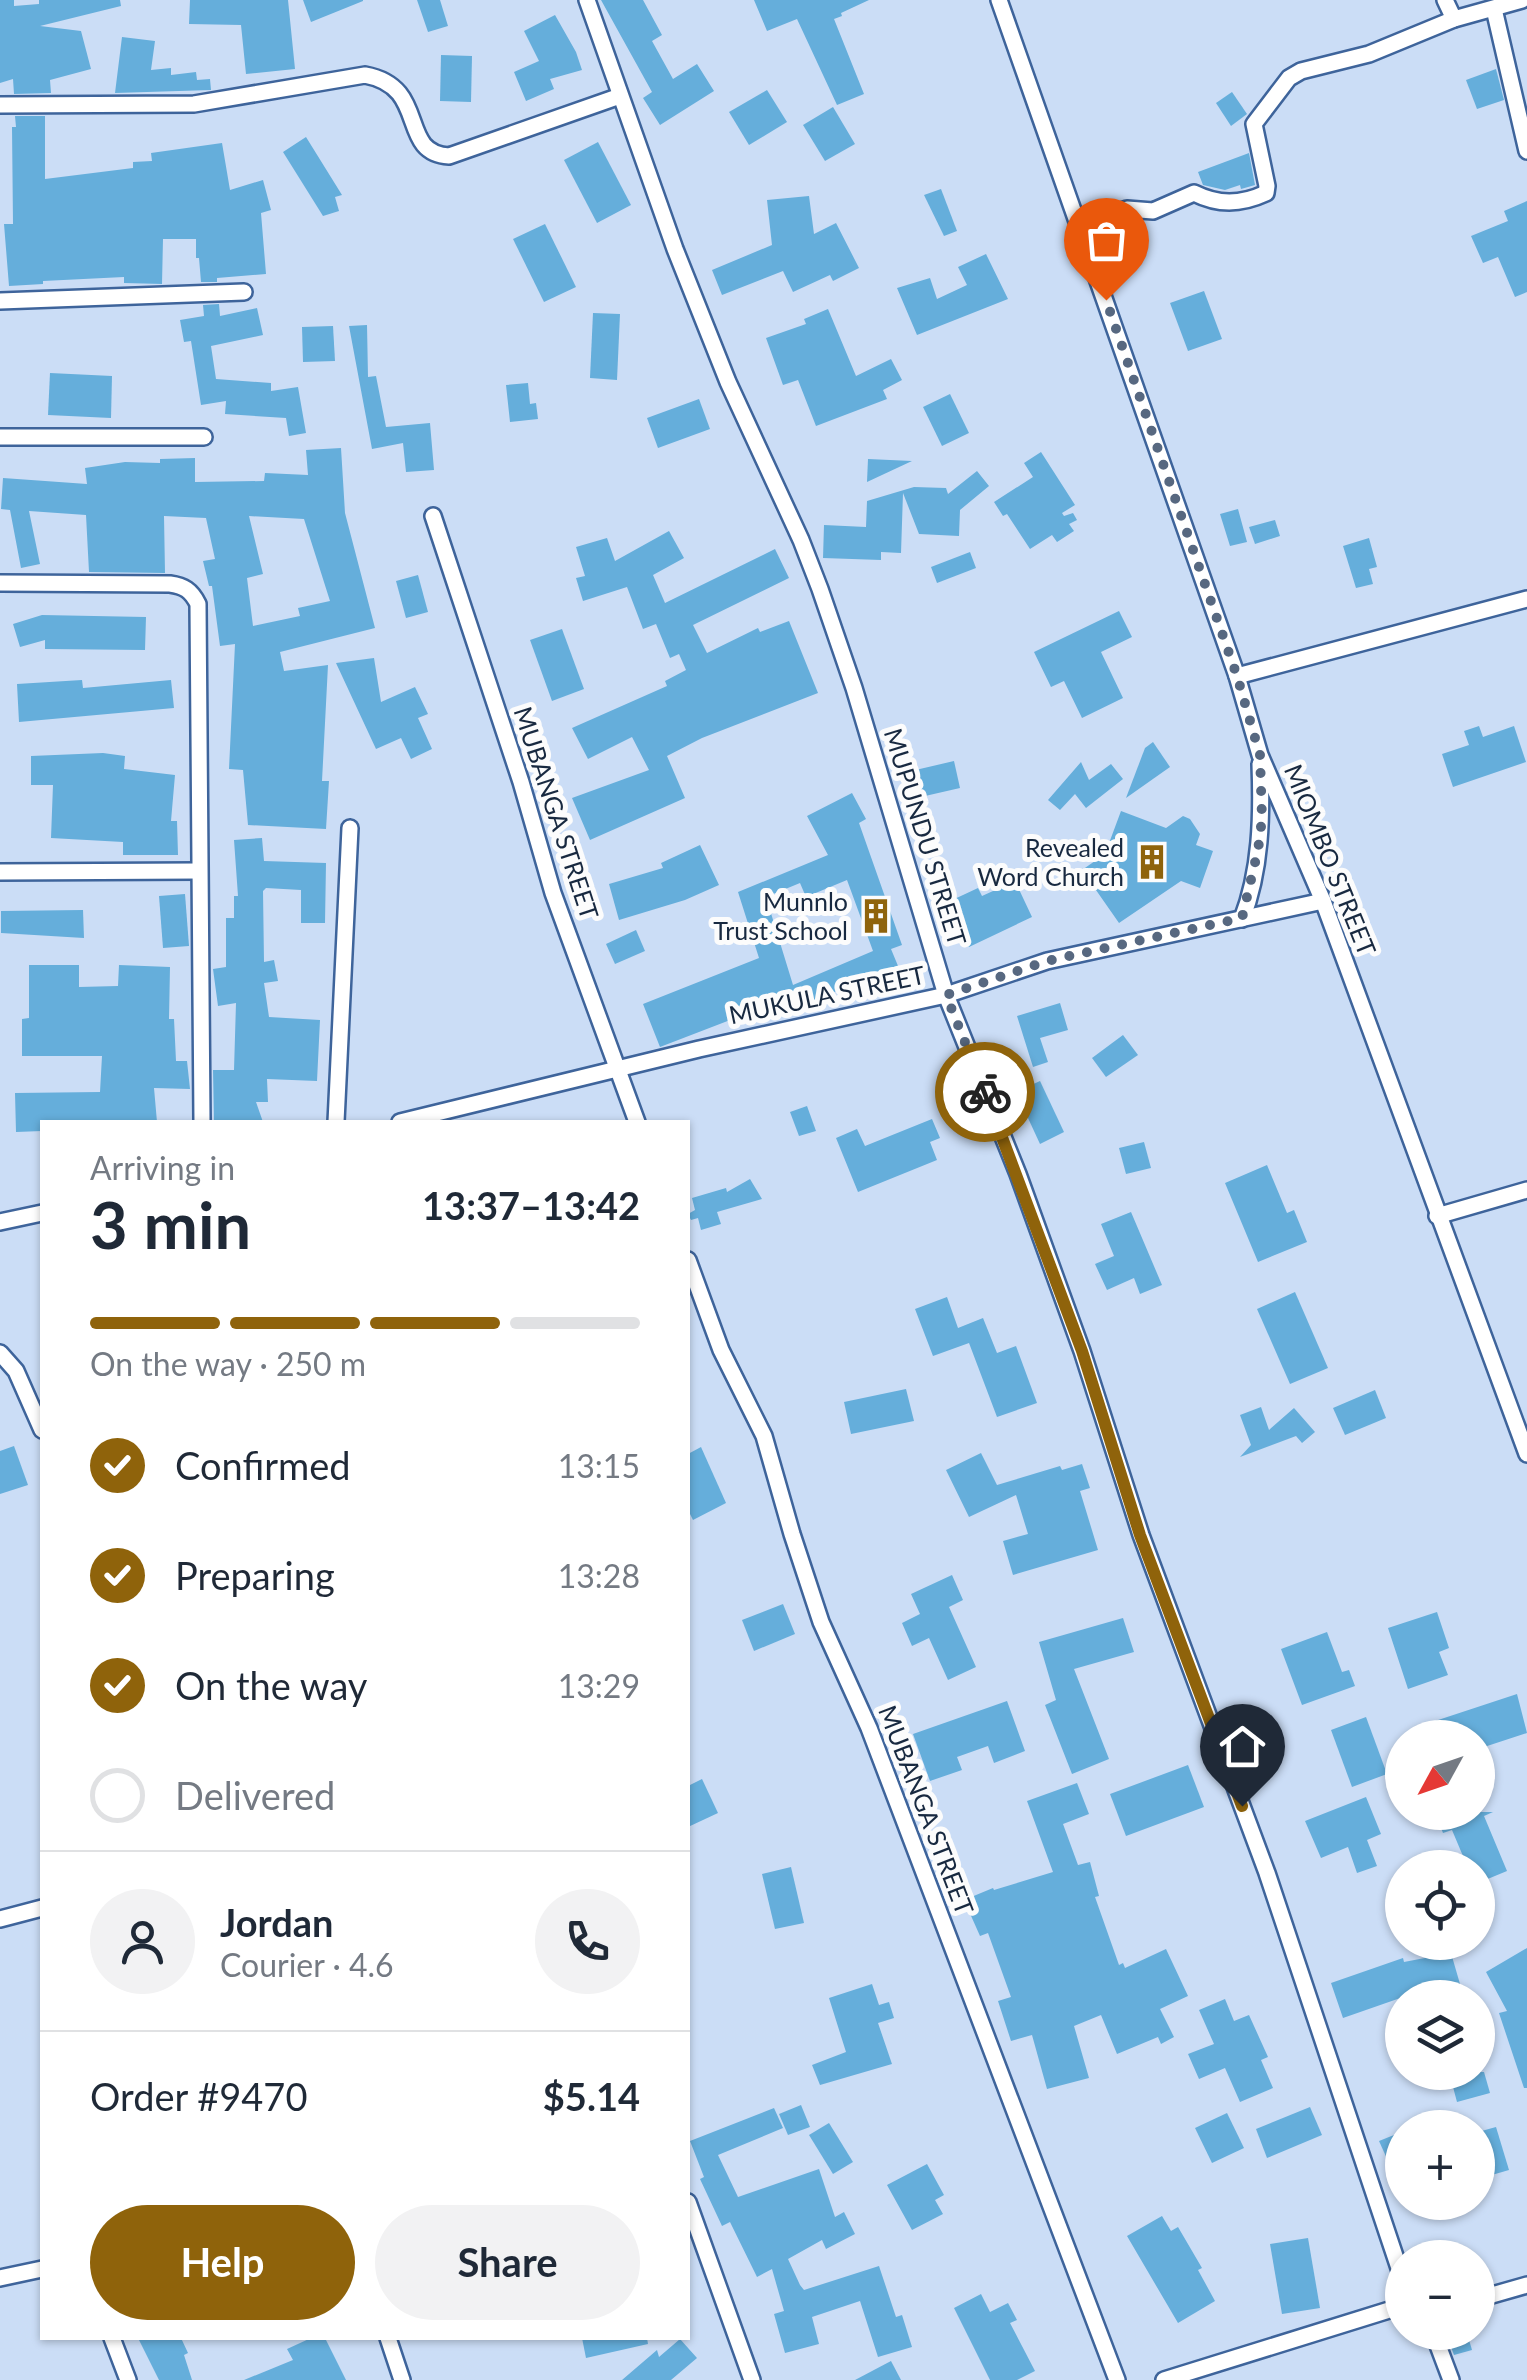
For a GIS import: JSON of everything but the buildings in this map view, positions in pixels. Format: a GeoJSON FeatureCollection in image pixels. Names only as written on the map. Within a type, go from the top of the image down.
{"type":"FeatureCollection","features":[{"type":"Feature","properties":{"kind":"street","name":"MUPUNDU STREET"},"geometry":{"type":"LineString","coordinates":[[587,0],[675,249],[728,382],[802,540],[820,588],[946,995],[1018,1174],[1082,1351],[1140,1535],[1267,1873],[1389,2240]]}},
{"type":"Feature","properties":{"kind":"street","name":"MIOMBO STREET"},"geometry":{"type":"LineString","coordinates":[[998,0],[1237,676],[1260,755],[1323,901],[1527,1454]]}},
{"type":"Feature","properties":{"kind":"street"},"geometry":{"type":"LineString","coordinates":[[1445,0],[1454,19]]}},
{"type":"Feature","properties":{"kind":"street"},"geometry":{"type":"LineString","coordinates":[[1079,225],[1127,209],[1153,211],[1194,193],[1213,202],[1242,202],[1266,193],[1268,186],[1254,124],[1289,78],[1301,71],[1398,44],[1454,19],[1522,0]]}},
{"type":"Feature","properties":{"kind":"street"},"geometry":{"type":"LineString","coordinates":[[1494,9],[1527,151]]}},
{"type":"Feature","properties":{"kind":"street"},"geometry":{"type":"LineString","coordinates":[[0,116],[0,105],[194,104],[364,75],[382,78],[400,89],[423,145],[434,155],[449,156],[620,96]]}},
{"type":"Feature","properties":{"kind":"street"},"geometry":{"type":"LineString","coordinates":[[0,301],[244,292]]}},
{"type":"Feature","properties":{"kind":"street"},"geometry":{"type":"LineString","coordinates":[[0,438],[204,437]]}},
{"type":"Feature","properties":{"kind":"street","name":"MUBANGA STREET"},"geometry":{"type":"LineString","coordinates":[[433,516],[553,893],[636,1120]]}},
{"type":"Feature","properties":{"kind":"street"},"geometry":{"type":"LineString","coordinates":[[0,582],[170,584],[192,592],[198,604],[202,1120]]}},
{"type":"Feature","properties":{"kind":"street"},"geometry":{"type":"LineString","coordinates":[[1237,676],[1527,599]]}},
{"type":"Feature","properties":{"kind":"street"},"geometry":{"type":"LineString","coordinates":[[1242,918],[1262,819],[1260,755]]}},
{"type":"Feature","properties":{"kind":"street"},"geometry":{"type":"LineString","coordinates":[[336,1120],[350,828]]}},
{"type":"Feature","properties":{"kind":"street"},"geometry":{"type":"LineString","coordinates":[[0,872],[198,872]]}},
{"type":"Feature","properties":{"kind":"street","name":"MUKULA STREET"},"geometry":{"type":"LineString","coordinates":[[407,1120],[946,995],[1047,961],[1323,901]]}},
{"type":"Feature","properties":{"kind":"street"},"geometry":{"type":"LineString","coordinates":[[1437,1216],[1527,1190]]}},
{"type":"Feature","properties":{"kind":"street"},"geometry":{"type":"LineString","coordinates":[[0,1222],[40,1212]]}},
{"type":"Feature","properties":{"kind":"street","name":"MUBANGA STREET"},"geometry":{"type":"LineString","coordinates":[[690,1265],[721,1350],[764,1436],[821,1622],[869,1728],[1117,2380]]}},
{"type":"Feature","properties":{"kind":"street"},"geometry":{"type":"LineString","coordinates":[[0,1353],[16,1371],[40,1425]]}},
{"type":"Feature","properties":{"kind":"street"},"geometry":{"type":"LineString","coordinates":[[0,1919],[40,1909]]}},
{"type":"Feature","properties":{"kind":"street"},"geometry":{"type":"LineString","coordinates":[[690,2208],[752,2380]]}},
{"type":"Feature","properties":{"kind":"street"},"geometry":{"type":"LineString","coordinates":[[0,2278],[40,2269]]}},
{"type":"Feature","properties":{"kind":"street"},"geometry":{"type":"LineString","coordinates":[[1495,2295],[1527,2285]]}},
{"type":"Feature","properties":{"kind":"street"},"geometry":{"type":"LineString","coordinates":[[1164,2380],[1385,2311]]}},
{"type":"Feature","properties":{"kind":"street"},"geometry":{"type":"LineString","coordinates":[[113,2340],[128,2380]]}},
{"type":"Feature","properties":{"kind":"street"},"geometry":{"type":"LineString","coordinates":[[389,2340],[402,2380]]}},
{"type":"Feature","properties":{"kind":"street"},"geometry":{"type":"LineString","coordinates":[[1440,2350],[1451,2380]]}},
{"type":"Feature","properties":{"kind":"way so far"},"geometry":{"type":"LineString","coordinates":[[985,1092],[946,995],[1047,961],[1242,918],[1258,850],[1262,819],[1260,755],[1237,676],[1106,300]]}},
{"type":"Feature","properties":{"kind":"place","name":"Revealed Word Church"},"geometry":{"type":"Point","coordinates":[1152,862]}},
{"type":"Feature","properties":{"kind":"place","name":"Munnlo Trust School"},"geometry":{"type":"Point","coordinates":[876,916]}},
{"type":"Feature","properties":{"kind":"route"},"geometry":{"type":"LineString","coordinates":[[985,1092],[1082,1351],[1140,1535],[1242,1806]]}}]}
